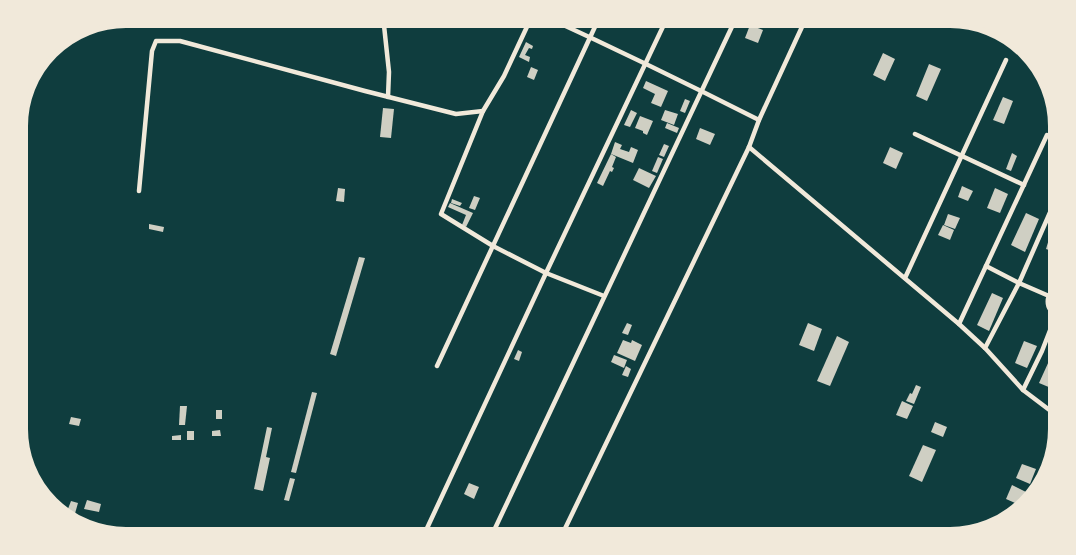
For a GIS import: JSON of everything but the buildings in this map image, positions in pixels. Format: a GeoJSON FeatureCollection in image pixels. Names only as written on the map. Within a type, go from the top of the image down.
{"type":"FeatureCollection","features":[{"type":"Feature","properties":{"kind":"street"},"geometry":{"type":"LineString","coordinates":[[384,25],[388,97]]}},
{"type":"Feature","properties":{"kind":"street"},"geometry":{"type":"LineString","coordinates":[[528,25],[504,76],[483,111],[442,214],[493,246],[546,273],[604,296]]}},
{"type":"Feature","properties":{"kind":"street"},"geometry":{"type":"LineString","coordinates":[[564,25],[759,120]]}},
{"type":"Feature","properties":{"kind":"street"},"geometry":{"type":"LineString","coordinates":[[437,366],[596,25]]}},
{"type":"Feature","properties":{"kind":"street"},"geometry":{"type":"LineString","coordinates":[[426,530],[664,25]]}},
{"type":"Feature","properties":{"kind":"street"},"geometry":{"type":"LineString","coordinates":[[494,530],[733,25]]}},
{"type":"Feature","properties":{"kind":"street"},"geometry":{"type":"LineString","coordinates":[[564,530],[749,147],[759,120],[803,25]]}},
{"type":"Feature","properties":{"kind":"street"},"geometry":{"type":"LineString","coordinates":[[139,191],[152,51],[156,41],[180,40],[456,114],[483,111]]}},
{"type":"Feature","properties":{"kind":"street"},"geometry":{"type":"LineString","coordinates":[[906,278],[1006,60]]}},
{"type":"Feature","properties":{"kind":"street"},"geometry":{"type":"LineString","coordinates":[[915,134],[1024,185]]}},
{"type":"Feature","properties":{"kind":"street"},"geometry":{"type":"LineString","coordinates":[[958,324],[1048,135]]}},
{"type":"Feature","properties":{"kind":"street"},"geometry":{"type":"LineString","coordinates":[[749,147],[906,278],[985,348],[1023,390],[1051,411]]}},
{"type":"Feature","properties":{"kind":"street"},"geometry":{"type":"LineString","coordinates":[[985,348],[1019,283],[1051,210]]}},
{"type":"Feature","properties":{"kind":"street"},"geometry":{"type":"LineString","coordinates":[[986,266],[1049,296]]}},
{"type":"Feature","properties":{"kind":"street"},"geometry":{"type":"LineString","coordinates":[[1051,294],[1048,305],[1051,310]]}},
{"type":"Feature","properties":{"kind":"street"},"geometry":{"type":"LineString","coordinates":[[1023,390],[1051,331]]}}]}
